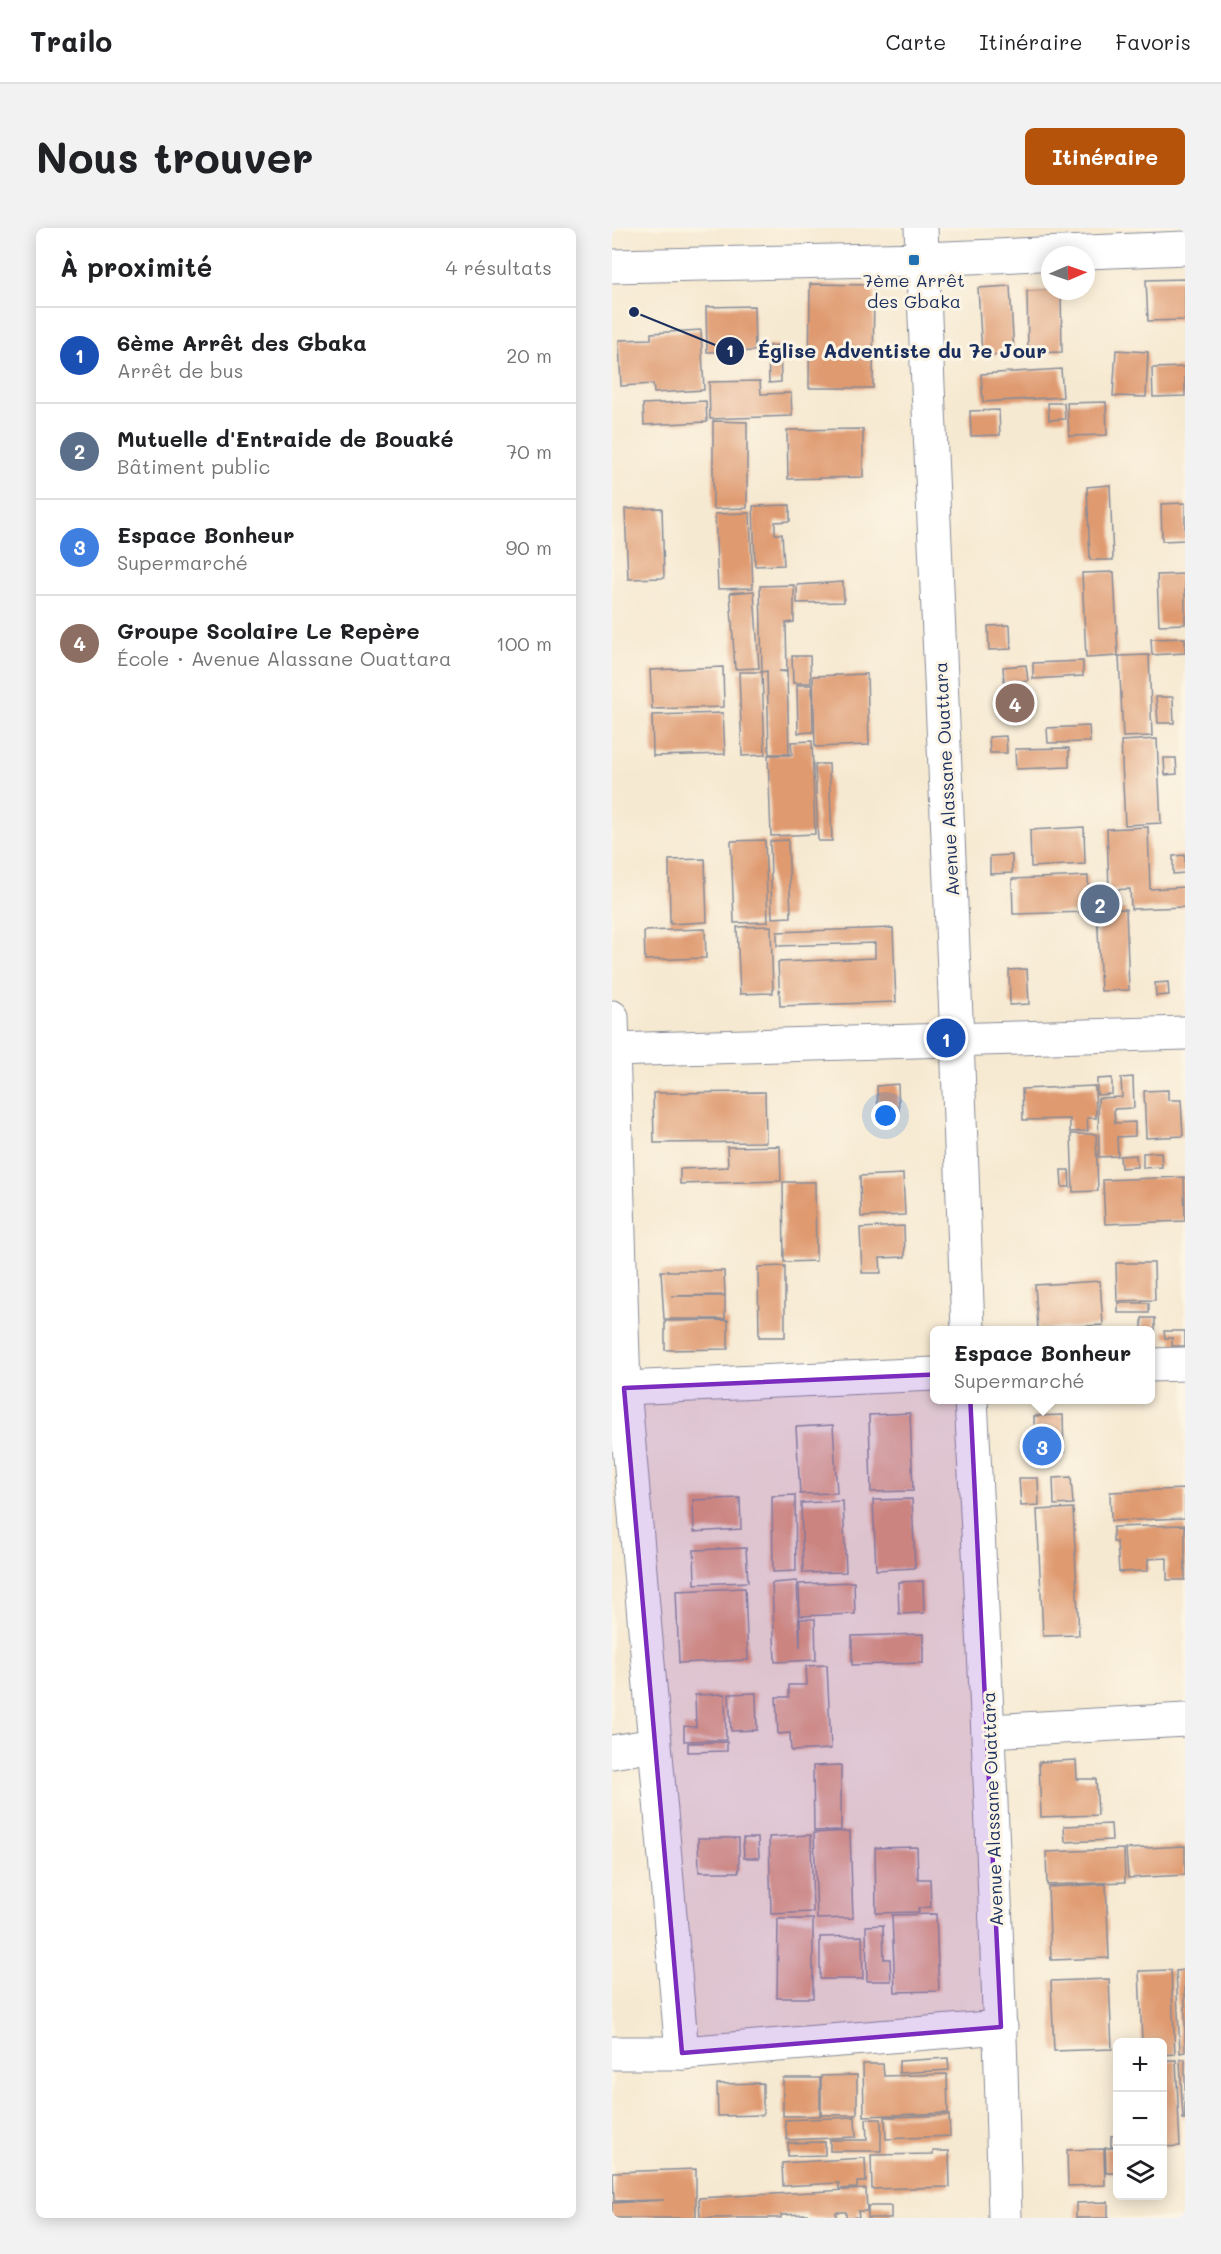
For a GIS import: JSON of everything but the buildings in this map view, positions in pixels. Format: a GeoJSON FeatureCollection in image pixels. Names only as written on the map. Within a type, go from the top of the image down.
{"type":"FeatureCollection","features":[{"type":"Feature","properties":{"kind":"street"},"geometry":{"type":"LineString","coordinates":[[612,266],[922,244],[1185,248]]}},
{"type":"Feature","properties":{"kind":"street","name":"Avenue Alassane Ouattara"},"geometry":{"type":"LineString","coordinates":[[922,244],[968,1326]]}},
{"type":"Feature","properties":{"kind":"street"},"geometry":{"type":"LineString","coordinates":[[612,1017],[624,1388],[682,2053]]}},
{"type":"Feature","properties":{"kind":"street"},"geometry":{"type":"LineString","coordinates":[[613,1050],[1185,1032]]}},
{"type":"Feature","properties":{"kind":"street"},"geometry":{"type":"LineString","coordinates":[[1155,1365],[1185,1364]]}},
{"type":"Feature","properties":{"kind":"street"},"geometry":{"type":"LineString","coordinates":[[624,1388],[930,1374]]}},
{"type":"Feature","properties":{"kind":"street","name":"Avenue Alassane Ouattara"},"geometry":{"type":"LineString","coordinates":[[971,1404],[989,1731],[1001,2027],[1005,2218]]}},
{"type":"Feature","properties":{"kind":"street"},"geometry":{"type":"LineString","coordinates":[[989,1731],[1185,1720]]}},
{"type":"Feature","properties":{"kind":"street"},"geometry":{"type":"LineString","coordinates":[[612,1752],[654,1745]]}},
{"type":"Feature","properties":{"kind":"street"},"geometry":{"type":"LineString","coordinates":[[612,2053],[682,2053],[1001,2027]]}},
{"type":"Feature","properties":{"kind":"highlighted area"},"geometry":{"type":"Polygon","coordinates":[[[969,1373],[1001,2027],[682,2053],[624,1388],[969,1373]]]}},
{"type":"Feature","properties":{"kind":"place","name":"7ème Arrêt des Gbaka"},"geometry":{"type":"Point","coordinates":[914,260]}},
{"type":"Feature","properties":{"kind":"place","name":"Église Adventiste du 7e Jour"},"geometry":{"type":"Point","coordinates":[634,312]}},
{"type":"Feature","properties":{"kind":"place","name":"Groupe Scolaire Le Repère"},"geometry":{"type":"Point","coordinates":[1015,703]}},
{"type":"Feature","properties":{"kind":"place","name":"Mutuelle d'Entraide de Bouaké"},"geometry":{"type":"Point","coordinates":[1100,904]}},
{"type":"Feature","properties":{"kind":"place","name":"6ème Arrêt des Gbaka"},"geometry":{"type":"Point","coordinates":[946,1038]}},
{"type":"Feature","properties":{"kind":"place","name":"Espace Bonheur"},"geometry":{"type":"Point","coordinates":[1042,1446]}}]}
